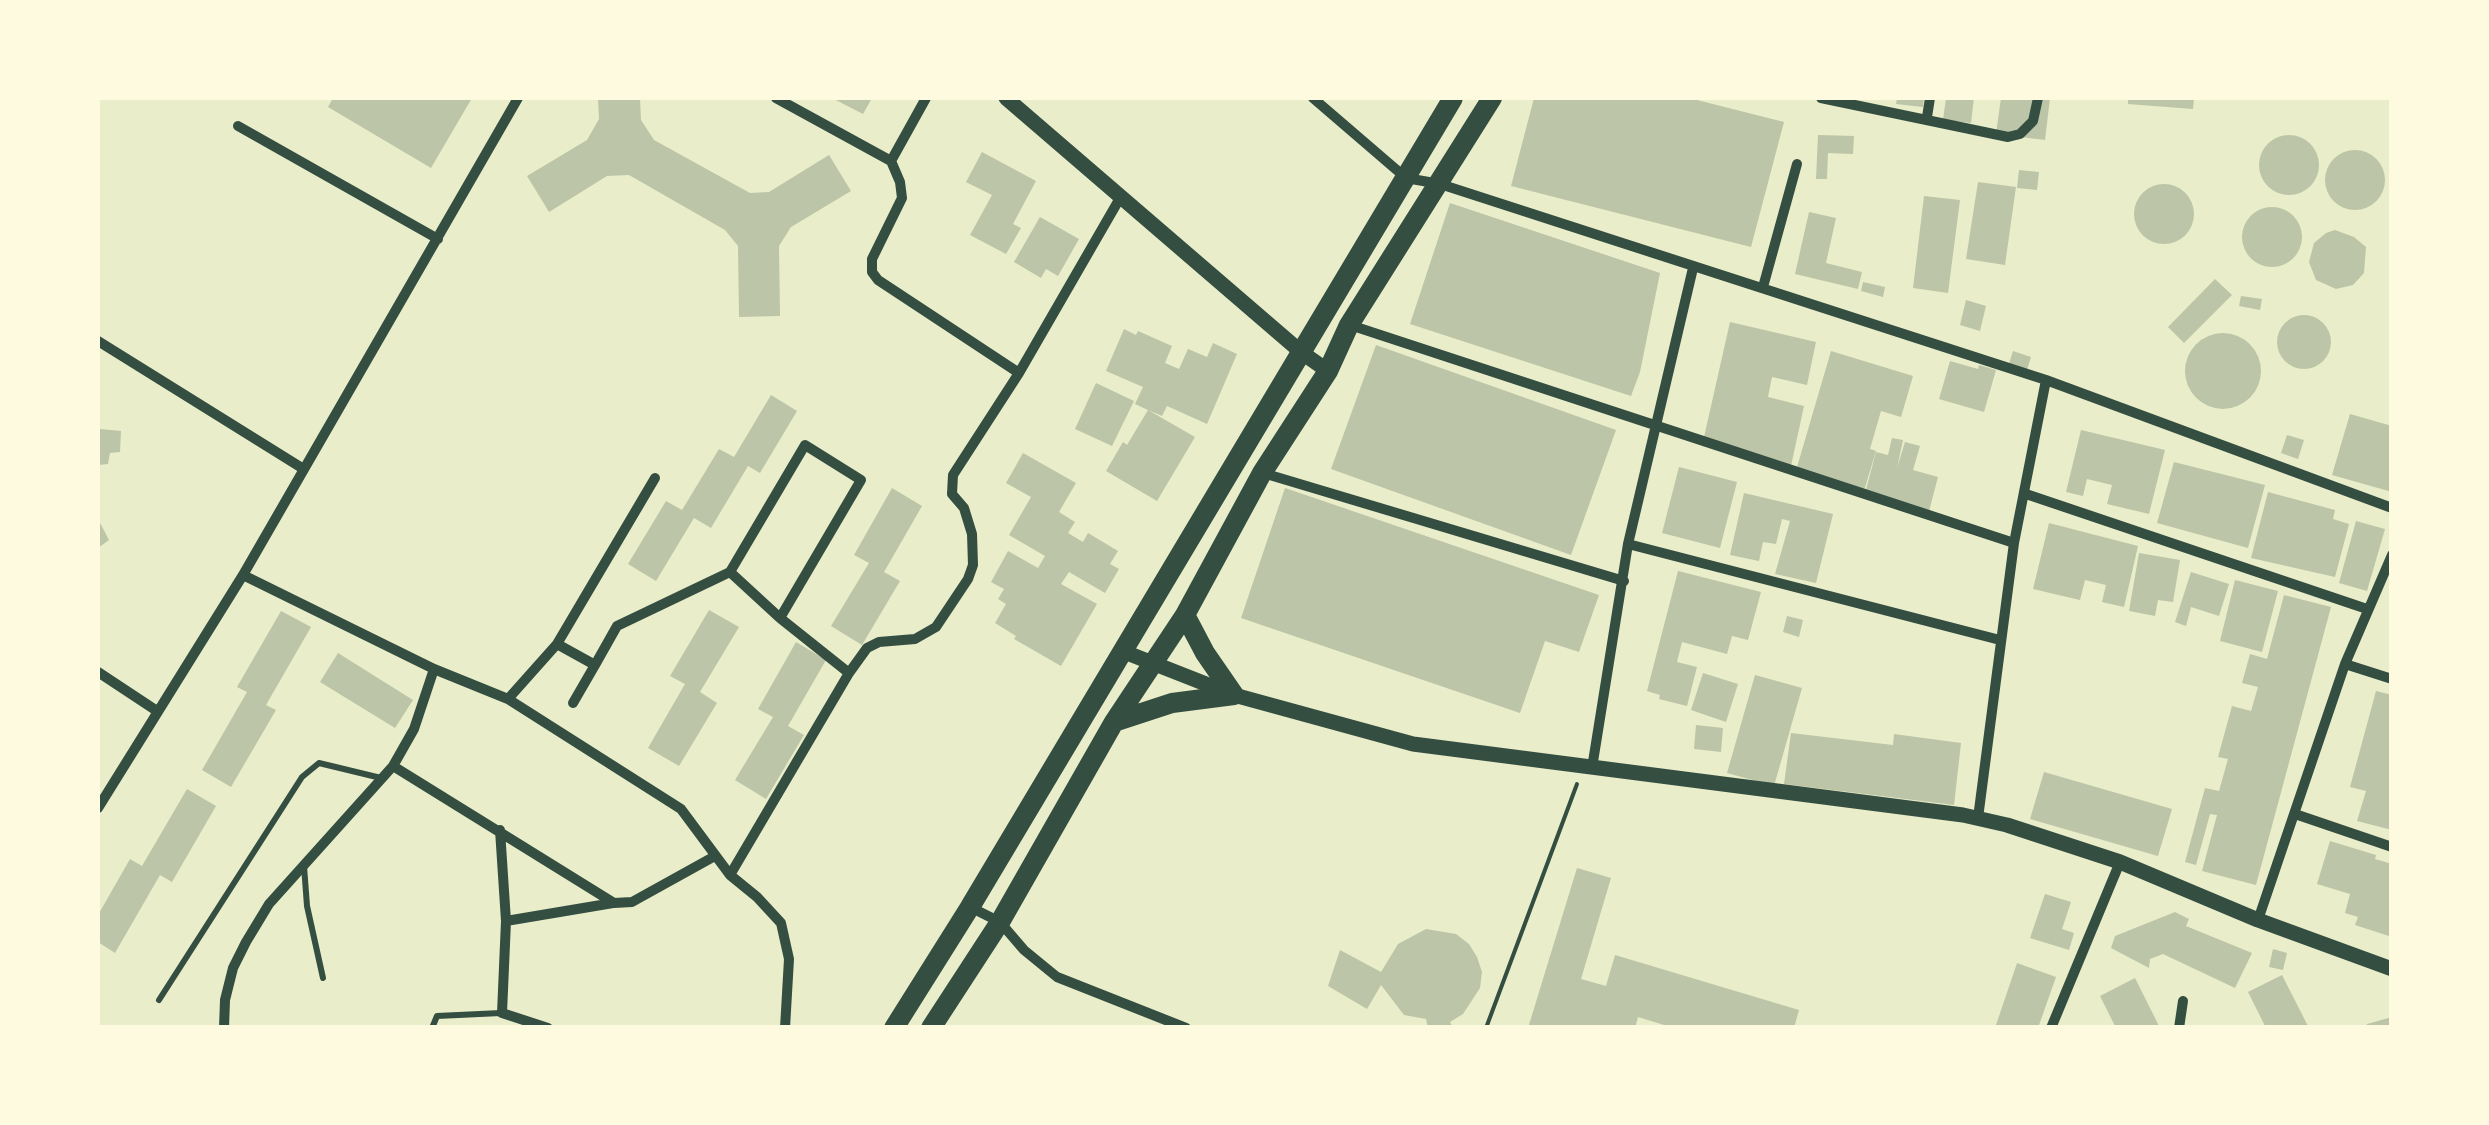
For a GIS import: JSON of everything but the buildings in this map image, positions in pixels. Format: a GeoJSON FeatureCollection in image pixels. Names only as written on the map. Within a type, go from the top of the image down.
{"type":"FeatureCollection","features":[{"type":"Feature","properties":{"kind":"main road"},"geometry":{"type":"LineString","coordinates":[[894,1028],[1453,98]]}},
{"type":"Feature","properties":{"kind":"main road"},"geometry":{"type":"LineString","coordinates":[[931,1028],[1000,922],[1114,722],[1185,615],[1262,473],[1328,371],[1349,325],[1492,98]]}},
{"type":"Feature","properties":{"kind":"main road"},"geometry":{"type":"LineString","coordinates":[[1114,722],[1172,704],[1234,695],[1185,615]]}},
{"type":"Feature","properties":{"kind":"street"},"geometry":{"type":"LineString","coordinates":[[98,808],[243,575],[518,98]]}},
{"type":"Feature","properties":{"kind":"street"},"geometry":{"type":"LineString","coordinates":[[776,98],[892,161],[902,198],[872,259],[872,272],[878,280],[1019,373]]}},
{"type":"Feature","properties":{"kind":"street"},"geometry":{"type":"LineString","coordinates":[[892,161],[926,98]]}},
{"type":"Feature","properties":{"kind":"street"},"geometry":{"type":"LineString","coordinates":[[1006,98],[1328,371]]}},
{"type":"Feature","properties":{"kind":"street"},"geometry":{"type":"LineString","coordinates":[[1313,98],[1406,178],[1440,184],[2046,380],[2392,508]]}},
{"type":"Feature","properties":{"kind":"street"},"geometry":{"type":"LineString","coordinates":[[1821,98],[1927,117],[2008,137],[2020,134],[2033,120],[2038,98]]}},
{"type":"Feature","properties":{"kind":"street"},"geometry":{"type":"LineString","coordinates":[[1927,117],[1930,98]]}},
{"type":"Feature","properties":{"kind":"street"},"geometry":{"type":"LineString","coordinates":[[238,126],[438,239]]}},
{"type":"Feature","properties":{"kind":"street"},"geometry":{"type":"LineString","coordinates":[[1763,288],[1797,164]]}},
{"type":"Feature","properties":{"kind":"street"},"geometry":{"type":"LineString","coordinates":[[730,875],[849,673],[868,648],[880,642],[915,639],[936,627],[968,579],[974,565],[972,534],[964,508],[952,494],[953,475],[1019,373],[1120,198]]}},
{"type":"Feature","properties":{"kind":"street"},"geometry":{"type":"LineString","coordinates":[[1588,767],[1628,544],[1693,268]]}},
{"type":"Feature","properties":{"kind":"street"},"geometry":{"type":"LineString","coordinates":[[1349,325],[2014,543]]}},
{"type":"Feature","properties":{"kind":"street"},"geometry":{"type":"LineString","coordinates":[[98,341],[302,468]]}},
{"type":"Feature","properties":{"kind":"street"},"geometry":{"type":"LineString","coordinates":[[1978,818],[2014,543],[2046,380]]}},
{"type":"Feature","properties":{"kind":"street"},"geometry":{"type":"LineString","coordinates":[[573,703],[616,626],[730,572],[805,445],[861,480],[780,618]]}},
{"type":"Feature","properties":{"kind":"street"},"geometry":{"type":"LineString","coordinates":[[1262,473],[1624,582]]}},
{"type":"Feature","properties":{"kind":"street"},"geometry":{"type":"LineString","coordinates":[[508,699],[557,644],[655,478]]}},
{"type":"Feature","properties":{"kind":"street"},"geometry":{"type":"LineString","coordinates":[[2026,494],[2367,609]]}},
{"type":"Feature","properties":{"kind":"street"},"geometry":{"type":"LineString","coordinates":[[1628,544],[2000,640]]}},
{"type":"Feature","properties":{"kind":"street"},"geometry":{"type":"LineString","coordinates":[[2258,920],[2345,664],[2392,555]]}},
{"type":"Feature","properties":{"kind":"street"},"geometry":{"type":"LineString","coordinates":[[730,572],[849,673]]}},
{"type":"Feature","properties":{"kind":"street"},"geometry":{"type":"LineString","coordinates":[[243,575],[434,670],[508,699],[681,810],[730,875],[757,896],[781,923],[789,959],[785,1028]]}},
{"type":"Feature","properties":{"kind":"street"},"geometry":{"type":"LineString","coordinates":[[557,644],[595,665]]}},
{"type":"Feature","properties":{"kind":"street"},"geometry":{"type":"LineString","coordinates":[[1122,651],[1234,695],[1413,744],[1978,818],[2120,862],[2258,920],[2392,969]]}},
{"type":"Feature","properties":{"kind":"street"},"geometry":{"type":"LineString","coordinates":[[2345,664],[2392,679]]}},
{"type":"Feature","properties":{"kind":"street"},"geometry":{"type":"LineString","coordinates":[[224,1028],[225,1000],[233,968],[269,904],[394,766],[414,728],[434,670]]}},
{"type":"Feature","properties":{"kind":"street"},"geometry":{"type":"LineString","coordinates":[[98,672],[157,712]]}},
{"type":"Feature","properties":{"kind":"street"},"geometry":{"type":"LineString","coordinates":[[394,766],[614,903]]}},
{"type":"Feature","properties":{"kind":"street"},"geometry":{"type":"LineString","coordinates":[[2294,814],[2392,847]]}},
{"type":"Feature","properties":{"kind":"street"},"geometry":{"type":"LineString","coordinates":[[500,830],[506,921],[502,1013],[548,1028]]}},
{"type":"Feature","properties":{"kind":"street"},"geometry":{"type":"LineString","coordinates":[[506,921],[632,902],[714,856]]}},
{"type":"Feature","properties":{"kind":"street"},"geometry":{"type":"LineString","coordinates":[[2050,1028],[2120,862]]}},
{"type":"Feature","properties":{"kind":"street"},"geometry":{"type":"LineString","coordinates":[[970,907],[1000,922],[1024,950],[1056,977],[1186,1028]]}},
{"type":"Feature","properties":{"kind":"street"},"geometry":{"type":"LineString","coordinates":[[2179,1028],[2183,1002]]}},
{"type":"Feature","properties":{"kind":"lane"},"geometry":{"type":"LineString","coordinates":[[159,1000],[302,778],[319,763],[382,778]]}},
{"type":"Feature","properties":{"kind":"lane"},"geometry":{"type":"LineString","coordinates":[[303,865],[323,978]]}},
{"type":"Feature","properties":{"kind":"lane"},"geometry":{"type":"LineString","coordinates":[[432,1028],[437,1016],[502,1013]]}},
{"type":"Feature","properties":{"kind":"path"},"geometry":{"type":"LineString","coordinates":[[1486,1028],[1588,767]]}}]}
